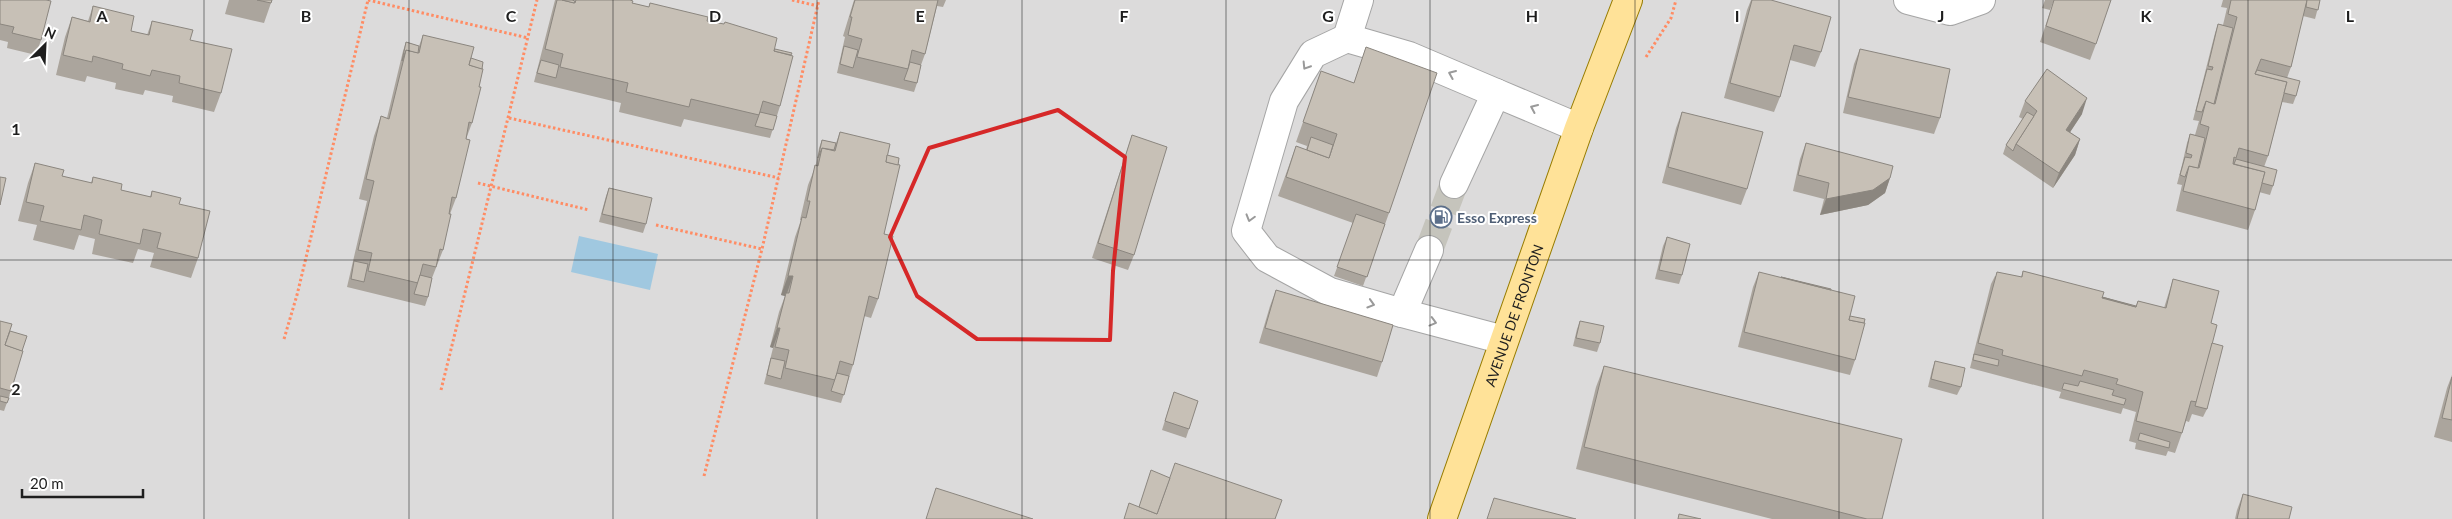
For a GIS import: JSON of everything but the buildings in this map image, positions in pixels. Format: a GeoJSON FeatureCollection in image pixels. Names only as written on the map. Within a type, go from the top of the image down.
{"type":"FeatureCollection","features":[{"type":"Feature","properties":{"kind":"main road","name":"AVENUE DE FRONTON"},"geometry":{"type":"LineString","coordinates":[[1442,519],[1579,128],[1628,0]]}},
{"type":"Feature","properties":{"kind":"street"},"geometry":{"type":"LineString","coordinates":[[1347,38],[1359,0]]}},
{"type":"Feature","properties":{"kind":"street"},"geometry":{"type":"LineString","coordinates":[[1908,0],[1950,11],[1981,0]]}},
{"type":"Feature","properties":{"kind":"street"},"geometry":{"type":"LineString","coordinates":[[1504,340],[1402,314],[1330,292],[1267,258],[1246,231],[1284,101],[1313,54],[1347,38],[1409,56],[1579,128]]}},
{"type":"Feature","properties":{"kind":"street"},"geometry":{"type":"LineString","coordinates":[[1454,184],[1496,93]]}},
{"type":"Feature","properties":{"kind":"street"},"geometry":{"type":"LineString","coordinates":[[1402,314],[1429,250]]}},
{"type":"Feature","properties":{"kind":"path"},"geometry":{"type":"LineString","coordinates":[[284,339],[297,295],[368,0],[528,38]]}},
{"type":"Feature","properties":{"kind":"path"},"geometry":{"type":"LineString","coordinates":[[441,390],[509,118],[536,0]]}},
{"type":"Feature","properties":{"kind":"path"},"geometry":{"type":"LineString","coordinates":[[792,0],[818,6]]}},
{"type":"Feature","properties":{"kind":"path"},"geometry":{"type":"LineString","coordinates":[[704,476],[779,178],[819,0]]}},
{"type":"Feature","properties":{"kind":"path"},"geometry":{"type":"LineString","coordinates":[[509,118],[779,178]]}},
{"type":"Feature","properties":{"kind":"path"},"geometry":{"type":"LineString","coordinates":[[478,183],[589,210]]}},
{"type":"Feature","properties":{"kind":"path"},"geometry":{"type":"LineString","coordinates":[[656,225],[762,248]]}},
{"type":"Feature","properties":{"kind":"highlighted area"},"geometry":{"type":"Polygon","coordinates":[[[1058,110],[1125,157],[1113,271],[1110,340],[977,339],[917,296],[890,237],[929,148],[1058,110]]]}},
{"type":"Feature","properties":{"kind":"shaded area"},"geometry":{"type":"Polygon","coordinates":[[[0,0],[2452,0],[2452,519],[0,519],[0,0]]]}},
{"type":"Feature","properties":{"kind":"water"},"geometry":{"type":"Polygon","coordinates":[[[579,236],[658,254],[650,290],[571,272],[579,236]]]}},
{"type":"Feature","properties":{"kind":"tunnel"},"geometry":{"type":"LineString","coordinates":[[1429,250],[1454,184]]}},
{"type":"Feature","properties":{"kind":"place","name":"Esso Express"},"geometry":{"type":"Point","coordinates":[1441,217]}}]}
